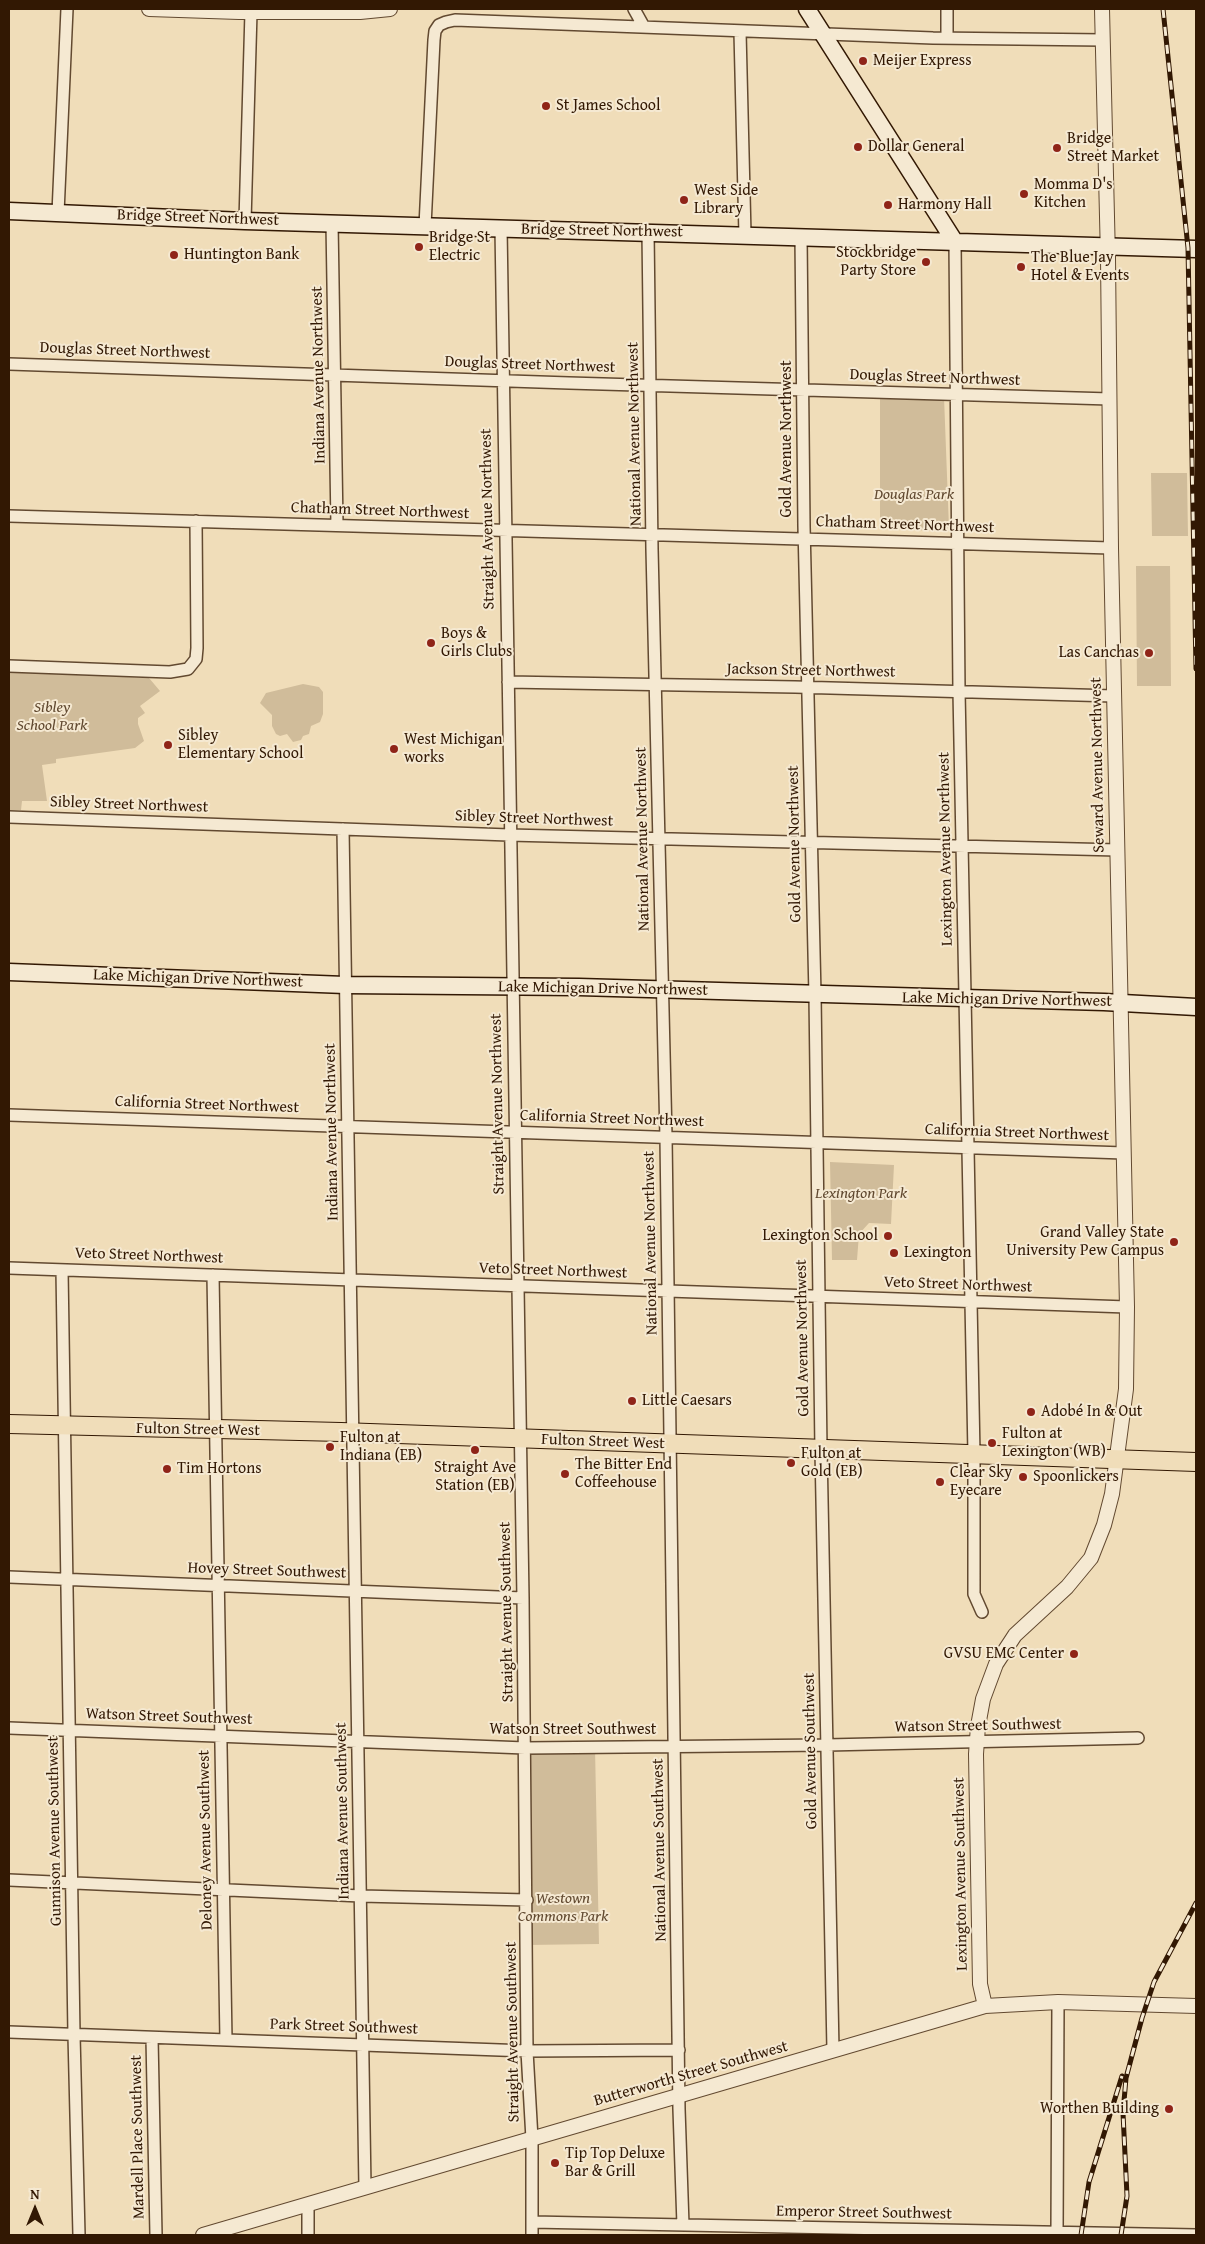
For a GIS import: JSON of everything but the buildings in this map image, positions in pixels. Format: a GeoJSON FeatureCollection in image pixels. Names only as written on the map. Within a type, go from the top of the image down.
{"type":"FeatureCollection","features":[{"type":"Feature","properties":{"kind":"main road"},"geometry":{"type":"LineString","coordinates":[[807,9],[955,242]]}},
{"type":"Feature","properties":{"kind":"main road","name":"Bridge Street Northwest"},"geometry":{"type":"LineString","coordinates":[[9,211],[245,221],[1196,249]]}},
{"type":"Feature","properties":{"kind":"main road","name":"Lake Michigan Drive Northwest"},"geometry":{"type":"LineString","coordinates":[[9,972],[345,985],[662,990],[1120,1002],[1196,1007]]}},
{"type":"Feature","properties":{"kind":"main road","name":"Fulton Street West"},"geometry":{"type":"LineString","coordinates":[[9,1424],[520,1438],[1196,1462]]}},
{"type":"Feature","properties":{"kind":"street"},"geometry":{"type":"LineString","coordinates":[[58,213],[67,9]]}},
{"type":"Feature","properties":{"kind":"street"},"geometry":{"type":"LineString","coordinates":[[149,9],[251,12],[360,12],[390,9]]}},
{"type":"Feature","properties":{"kind":"street"},"geometry":{"type":"LineString","coordinates":[[634,9],[644,27]]}},
{"type":"Feature","properties":{"kind":"street"},"geometry":{"type":"LineString","coordinates":[[947,9],[948,38]]}},
{"type":"Feature","properties":{"kind":"street","name":"Seward Avenue Northwest"},"geometry":{"type":"LineString","coordinates":[[1102,9],[1127,1307],[1126,1389],[1118,1460]]}},
{"type":"Feature","properties":{"kind":"street"},"geometry":{"type":"LineString","coordinates":[[245,221],[251,12]]}},
{"type":"Feature","properties":{"kind":"street"},"geometry":{"type":"LineString","coordinates":[[425,226],[435,31],[438,25],[455,20],[823,35],[1103,40]]}},
{"type":"Feature","properties":{"kind":"street"},"geometry":{"type":"LineString","coordinates":[[740,32],[745,235]]}},
{"type":"Feature","properties":{"kind":"street","name":"Indiana Avenue Northwest"},"geometry":{"type":"LineString","coordinates":[[332,223],[337,525]]}},
{"type":"Feature","properties":{"kind":"street","name":"Straight Avenue Northwest"},"geometry":{"type":"LineString","coordinates":[[500,228],[520,1438]]}},
{"type":"Feature","properties":{"kind":"street","name":"National Avenue Northwest"},"geometry":{"type":"LineString","coordinates":[[648,232],[652,534],[669,1291],[670,1444]]}},
{"type":"Feature","properties":{"kind":"street","name":"Gold Avenue Northwest"},"geometry":{"type":"LineString","coordinates":[[801,237],[804,539],[815,995],[821,1450]]}},
{"type":"Feature","properties":{"kind":"street","name":"Lexington Avenue Northwest"},"geometry":{"type":"LineString","coordinates":[[955,242],[959,691],[974,1454]]}},
{"type":"Feature","properties":{"kind":"street","name":"Douglas Street Northwest"},"geometry":{"type":"LineString","coordinates":[[9,364],[955,395],[1110,398]]}},
{"type":"Feature","properties":{"kind":"street","name":"Chatham Street Northwest"},"geometry":{"type":"LineString","coordinates":[[9,516],[1111,548]]}},
{"type":"Feature","properties":{"kind":"street"},"geometry":{"type":"LineString","coordinates":[[9,666],[170,672],[188,670],[196,659],[197,648],[196,521]]}},
{"type":"Feature","properties":{"kind":"street","name":"Jackson Street Northwest"},"geometry":{"type":"LineString","coordinates":[[508,682],[1114,696]]}},
{"type":"Feature","properties":{"kind":"street","name":"Sibley Street Northwest"},"geometry":{"type":"LineString","coordinates":[[9,817],[509,835],[1118,850]]}},
{"type":"Feature","properties":{"kind":"street","name":"Indiana Avenue Northwest"},"geometry":{"type":"LineString","coordinates":[[343,829],[352,1433]]}},
{"type":"Feature","properties":{"kind":"street","name":"California Street Northwest"},"geometry":{"type":"LineString","coordinates":[[9,1115],[1124,1153]]}},
{"type":"Feature","properties":{"kind":"street","name":"Veto Street Northwest"},"geometry":{"type":"LineString","coordinates":[[9,1268],[1127,1307]]}},
{"type":"Feature","properties":{"kind":"street","name":"Gunnison Avenue Southwest"},"geometry":{"type":"LineString","coordinates":[[62,1270],[74,2034],[80,2235]]}},
{"type":"Feature","properties":{"kind":"street","name":"Deloney Avenue Southwest"},"geometry":{"type":"LineString","coordinates":[[213,1275],[226,2040]]}},
{"type":"Feature","properties":{"kind":"street","name":"Indiana Avenue Southwest"},"geometry":{"type":"LineString","coordinates":[[352,1433],[365,2187]]}},
{"type":"Feature","properties":{"kind":"street","name":"Straight Avenue Southwest"},"geometry":{"type":"LineString","coordinates":[[520,1438],[528,1900],[527,2051],[532,2139],[532,2235]]}},
{"type":"Feature","properties":{"kind":"street","name":"National Avenue Southwest"},"geometry":{"type":"LineString","coordinates":[[670,1444],[676,1746],[679,2096],[683,2225]]}},
{"type":"Feature","properties":{"kind":"street","name":"Gold Avenue Southwest"},"geometry":{"type":"LineString","coordinates":[[821,1450],[833,2050]]}},
{"type":"Feature","properties":{"kind":"street"},"geometry":{"type":"LineString","coordinates":[[974,1454],[974,1594],[982,1612]]}},
{"type":"Feature","properties":{"kind":"street","name":"Lexington Avenue Southwest"},"geometry":{"type":"LineString","coordinates":[[985,2006],[980,1984],[976,1741],[984,1699],[996,1664],[1015,1635],[1066,1587],[1091,1558],[1104,1525],[1118,1460]]}},
{"type":"Feature","properties":{"kind":"street","name":"Hovey Street Southwest"},"geometry":{"type":"LineString","coordinates":[[9,1577],[523,1598]]}},
{"type":"Feature","properties":{"kind":"street","name":"Watson Street Southwest"},"geometry":{"type":"LineString","coordinates":[[9,1728],[525,1748],[827,1745],[1138,1738]]}},
{"type":"Feature","properties":{"kind":"street"},"geometry":{"type":"LineString","coordinates":[[9,1880],[223,1888],[361,1896],[528,1900]]}},
{"type":"Feature","properties":{"kind":"street"},"geometry":{"type":"LineString","coordinates":[[1057,2232],[1058,2002]]}},
{"type":"Feature","properties":{"kind":"street","name":"Butterworth Street Southwest"},"geometry":{"type":"LineString","coordinates":[[203,2235],[308,2206],[365,2187],[985,2006],[1058,2002],[1196,2006]]}},
{"type":"Feature","properties":{"kind":"street","name":"Park Street Southwest"},"geometry":{"type":"LineString","coordinates":[[9,2032],[527,2051],[679,2050]]}},
{"type":"Feature","properties":{"kind":"street","name":"Mardell Place Southwest"},"geometry":{"type":"LineString","coordinates":[[152,2038],[156,2235]]}},
{"type":"Feature","properties":{"kind":"street"},"geometry":{"type":"LineString","coordinates":[[308,2206],[308,2235]]}},
{"type":"Feature","properties":{"kind":"street","name":"Emperor Street Southwest"},"geometry":{"type":"LineString","coordinates":[[532,2222],[905,2233],[1057,2232],[1196,2235]]}},
{"type":"Feature","properties":{"kind":"green space","name":"Douglas Park"},"geometry":{"type":"Polygon","coordinates":[[[880,395],[944,397],[949,528],[943,531],[880,529],[880,395]]]}},
{"type":"Feature","properties":{"kind":"green space"},"geometry":{"type":"Polygon","coordinates":[[[1151,473],[1187,473],[1188,536],[1152,536],[1151,473]]]}},
{"type":"Feature","properties":{"kind":"green space"},"geometry":{"type":"Polygon","coordinates":[[[1136,566],[1170,566],[1171,686],[1137,686],[1136,566]]]}},
{"type":"Feature","properties":{"kind":"green space","name":"Sibley School Park"},"geometry":{"type":"Polygon","coordinates":[[[9,672],[149,678],[160,691],[140,706],[145,713],[138,718],[138,724],[144,741],[135,748],[56,759],[56,763],[42,765],[47,801],[22,801],[21,810],[9,810],[9,672]]]}},
{"type":"Feature","properties":{"kind":"green space"},"geometry":{"type":"Polygon","coordinates":[[[303,684],[319,687],[323,692],[323,714],[320,722],[311,726],[309,734],[303,736],[301,740],[293,742],[287,734],[280,736],[276,734],[272,726],[272,715],[260,703],[266,693],[303,684]]]}},
{"type":"Feature","properties":{"kind":"green space","name":"Lexington Park"},"geometry":{"type":"Polygon","coordinates":[[[830,1162],[894,1165],[891,1224],[869,1223],[859,1234],[857,1260],[832,1260],[830,1162]]]}},
{"type":"Feature","properties":{"kind":"green space","name":"Westown Commons Park"},"geometry":{"type":"Polygon","coordinates":[[[525,1748],[595,1748],[599,1944],[527,1945],[525,1748]]]}},
{"type":"Feature","properties":{"kind":"railway"},"geometry":{"type":"LineString","coordinates":[[1163,9],[1188,248],[1196,669]]}},
{"type":"Feature","properties":{"kind":"railway"},"geometry":{"type":"LineString","coordinates":[[1121,2235],[1127,2196],[1123,2113],[1126,2078],[1154,1982],[1196,1903]]}},
{"type":"Feature","properties":{"kind":"railway"},"geometry":{"type":"LineString","coordinates":[[1081,2235],[1089,2182],[1122,2076]]}},
{"type":"Feature","properties":{"kind":"place","name":"Meijer Express"},"geometry":{"type":"Point","coordinates":[863,61]}},
{"type":"Feature","properties":{"kind":"place","name":"St James School"},"geometry":{"type":"Point","coordinates":[546,106]}},
{"type":"Feature","properties":{"kind":"place","name":"Dollar General"},"geometry":{"type":"Point","coordinates":[858,147]}},
{"type":"Feature","properties":{"kind":"place","name":"Bridge Street Market"},"geometry":{"type":"Point","coordinates":[1057,148]}},
{"type":"Feature","properties":{"kind":"place","name":"Momma D's Kitchen"},"geometry":{"type":"Point","coordinates":[1024,194]}},
{"type":"Feature","properties":{"kind":"place","name":"West Side Library"},"geometry":{"type":"Point","coordinates":[684,200]}},
{"type":"Feature","properties":{"kind":"place","name":"Harmony Hall"},"geometry":{"type":"Point","coordinates":[888,205]}},
{"type":"Feature","properties":{"kind":"place","name":"Bridge St Electric"},"geometry":{"type":"Point","coordinates":[419,247]}},
{"type":"Feature","properties":{"kind":"place","name":"Huntington Bank"},"geometry":{"type":"Point","coordinates":[174,255]}},
{"type":"Feature","properties":{"kind":"place","name":"Stockbridge Party Store"},"geometry":{"type":"Point","coordinates":[926,262]}},
{"type":"Feature","properties":{"kind":"place","name":"The Blue Jay Hotel & Events"},"geometry":{"type":"Point","coordinates":[1021,267]}},
{"type":"Feature","properties":{"kind":"place","name":"Boys & Girls Clubs"},"geometry":{"type":"Point","coordinates":[431,643]}},
{"type":"Feature","properties":{"kind":"place","name":"Las Canchas"},"geometry":{"type":"Point","coordinates":[1149,653]}},
{"type":"Feature","properties":{"kind":"place","name":"Sibley Elementary School"},"geometry":{"type":"Point","coordinates":[168,745]}},
{"type":"Feature","properties":{"kind":"place","name":"West Michigan works"},"geometry":{"type":"Point","coordinates":[394,749]}},
{"type":"Feature","properties":{"kind":"place","name":"Lexington School"},"geometry":{"type":"Point","coordinates":[888,1236]}},
{"type":"Feature","properties":{"kind":"place","name":"Grand Valley State University Pew Campus"},"geometry":{"type":"Point","coordinates":[1174,1242]}},
{"type":"Feature","properties":{"kind":"place","name":"Lexington"},"geometry":{"type":"Point","coordinates":[894,1253]}},
{"type":"Feature","properties":{"kind":"place","name":"Little Caesars"},"geometry":{"type":"Point","coordinates":[632,1401]}},
{"type":"Feature","properties":{"kind":"place","name":"Adobé In & Out"},"geometry":{"type":"Point","coordinates":[1031,1412]}},
{"type":"Feature","properties":{"kind":"place","name":"Fulton at Lexington (WB)"},"geometry":{"type":"Point","coordinates":[992,1443]}},
{"type":"Feature","properties":{"kind":"place","name":"Fulton at Indiana (EB)"},"geometry":{"type":"Point","coordinates":[330,1447]}},
{"type":"Feature","properties":{"kind":"place","name":"Straight Ave Station (EB)"},"geometry":{"type":"Point","coordinates":[475,1450]}},
{"type":"Feature","properties":{"kind":"place","name":"Fulton at Gold (EB)"},"geometry":{"type":"Point","coordinates":[791,1463]}},
{"type":"Feature","properties":{"kind":"place","name":"Tim Hortons"},"geometry":{"type":"Point","coordinates":[167,1469]}},
{"type":"Feature","properties":{"kind":"place","name":"The Bitter End Coffeehouse"},"geometry":{"type":"Point","coordinates":[565,1474]}},
{"type":"Feature","properties":{"kind":"place","name":"Spoonlickers"},"geometry":{"type":"Point","coordinates":[1023,1477]}},
{"type":"Feature","properties":{"kind":"place","name":"Clear Sky Eyecare"},"geometry":{"type":"Point","coordinates":[940,1482]}},
{"type":"Feature","properties":{"kind":"place","name":"GVSU EMC Center"},"geometry":{"type":"Point","coordinates":[1074,1654]}},
{"type":"Feature","properties":{"kind":"place","name":"Worthen Building"},"geometry":{"type":"Point","coordinates":[1169,2109]}},
{"type":"Feature","properties":{"kind":"place","name":"Tip Top Deluxe Bar & Grill"},"geometry":{"type":"Point","coordinates":[555,2163]}}]}
